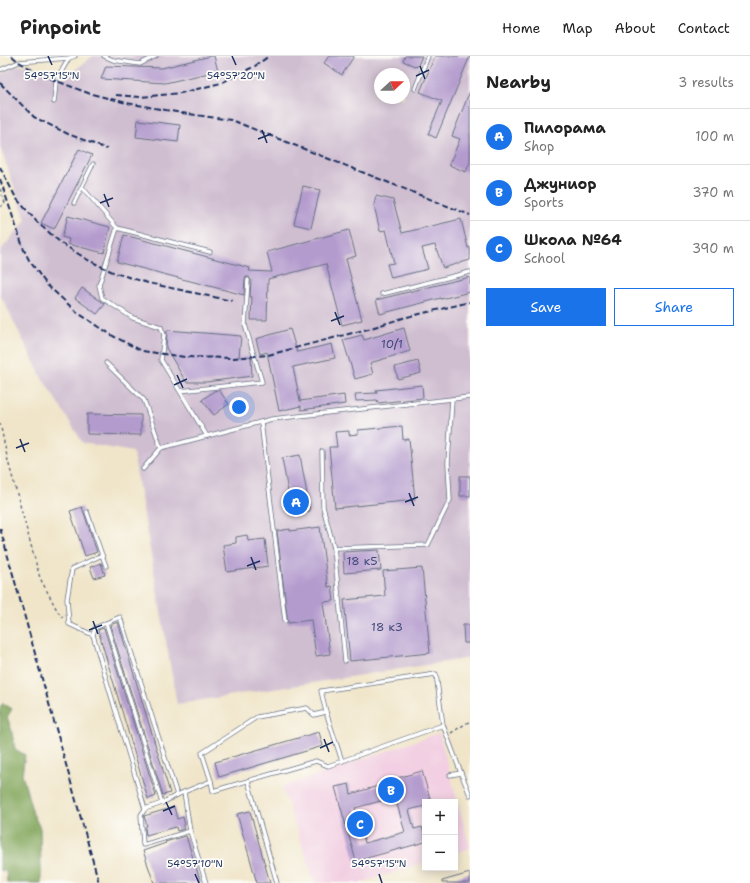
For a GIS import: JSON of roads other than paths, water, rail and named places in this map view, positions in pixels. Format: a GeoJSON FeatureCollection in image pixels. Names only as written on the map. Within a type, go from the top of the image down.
{"type":"FeatureCollection","features":[{"type":"Feature","properties":{"kind":"lane"},"geometry":{"type":"LineString","coordinates":[[0,70],[19,62],[69,58],[75,56]]}},
{"type":"Feature","properties":{"kind":"lane"},"geometry":{"type":"LineString","coordinates":[[104,56],[113,60],[140,64],[156,56]]}},
{"type":"Feature","properties":{"kind":"lane"},"geometry":{"type":"LineString","coordinates":[[415,89],[428,56]]}},
{"type":"Feature","properties":{"kind":"lane"},"geometry":{"type":"LineString","coordinates":[[54,102],[56,81],[69,58]]}},
{"type":"Feature","properties":{"kind":"lane"},"geometry":{"type":"LineString","coordinates":[[74,203],[93,164]]}},
{"type":"Feature","properties":{"kind":"lane"},"geometry":{"type":"LineString","coordinates":[[82,187],[117,228],[210,252]]}},
{"type":"Feature","properties":{"kind":"lane"},"geometry":{"type":"LineString","coordinates":[[117,228],[99,285],[102,298],[133,318],[161,327],[164,335],[161,360],[207,436]]}},
{"type":"Feature","properties":{"kind":"lane"},"geometry":{"type":"LineString","coordinates":[[382,294],[470,272]]}},
{"type":"Feature","properties":{"kind":"lane"},"geometry":{"type":"LineString","coordinates":[[180,391],[262,382],[245,325],[248,280]]}},
{"type":"Feature","properties":{"kind":"lane"},"geometry":{"type":"LineString","coordinates":[[106,363],[144,400],[161,448]]}},
{"type":"Feature","properties":{"kind":"lane"},"geometry":{"type":"LineString","coordinates":[[143,469],[161,448],[272,418],[470,397]]}},
{"type":"Feature","properties":{"kind":"lane"},"geometry":{"type":"LineString","coordinates":[[334,548],[428,545],[450,500],[448,463],[452,399]]}},
{"type":"Feature","properties":{"kind":"lane"},"geometry":{"type":"LineString","coordinates":[[261,422],[285,621]]}},
{"type":"Feature","properties":{"kind":"lane"},"geometry":{"type":"LineString","coordinates":[[322,451],[323,507],[334,548],[345,661]]}},
{"type":"Feature","properties":{"kind":"lane"},"geometry":{"type":"LineString","coordinates":[[88,512],[106,566]]}},
{"type":"Feature","properties":{"kind":"lane"},"geometry":{"type":"LineString","coordinates":[[94,635],[70,624],[67,599],[72,569],[102,555]]}},
{"type":"Feature","properties":{"kind":"lane"},"geometry":{"type":"LineString","coordinates":[[145,809],[94,635],[95,628],[120,617],[177,795]]}},
{"type":"Feature","properties":{"kind":"lane"},"geometry":{"type":"LineString","coordinates":[[106,623],[162,803]]}},
{"type":"Feature","properties":{"kind":"lane"},"geometry":{"type":"LineString","coordinates":[[342,761],[326,712],[321,690],[436,674],[443,725],[470,795]]}},
{"type":"Feature","properties":{"kind":"lane"},"geometry":{"type":"LineString","coordinates":[[326,712],[314,715],[307,708],[257,717],[202,753],[213,791],[316,762],[328,766],[443,725]]}},
{"type":"Feature","properties":{"kind":"lane"},"geometry":{"type":"LineString","coordinates":[[450,775],[461,773]]}},
{"type":"Feature","properties":{"kind":"lane"},"geometry":{"type":"LineString","coordinates":[[190,831],[143,845],[141,815],[145,809],[211,781]]}},
{"type":"Feature","properties":{"kind":"lane"},"geometry":{"type":"LineString","coordinates":[[248,781],[277,883]]}},
{"type":"Feature","properties":{"kind":"lane"},"geometry":{"type":"LineString","coordinates":[[184,792],[190,831],[206,883]]}},
{"type":"Feature","properties":{"kind":"railway"},"geometry":{"type":"LineString","coordinates":[[12,56],[41,75],[88,93],[127,103],[231,120],[470,215]]}},
{"type":"Feature","properties":{"kind":"railway"},"geometry":{"type":"LineString","coordinates":[[116,95],[141,97],[181,93],[221,83],[255,66],[269,56]]}},
{"type":"Feature","properties":{"kind":"railway"},"geometry":{"type":"LineString","coordinates":[[0,83],[34,117],[68,134],[107,149]]}},
{"type":"Feature","properties":{"kind":"railway"},"geometry":{"type":"LineString","coordinates":[[0,167],[16,198],[37,222],[61,243],[88,260],[115,273],[148,283],[232,301]]}},
{"type":"Feature","properties":{"kind":"railway"},"geometry":{"type":"LineString","coordinates":[[0,179],[24,250],[29,260],[47,285],[78,313],[113,336],[142,351],[185,357],[234,358],[268,355],[368,329],[403,318],[470,302]]}},
{"type":"Feature","properties":{"kind":"railway"},"geometry":{"type":"LineString","coordinates":[[0,528],[99,883]]}},
{"type":"Feature","properties":{"kind":"place","name":"Пилорама"},"geometry":{"type":"Point","coordinates":[296,502]}},
{"type":"Feature","properties":{"kind":"place","name":"Джуниор"},"geometry":{"type":"Point","coordinates":[391,790]}},
{"type":"Feature","properties":{"kind":"place","name":"Школа №64"},"geometry":{"type":"Point","coordinates":[360,824]}}]}
